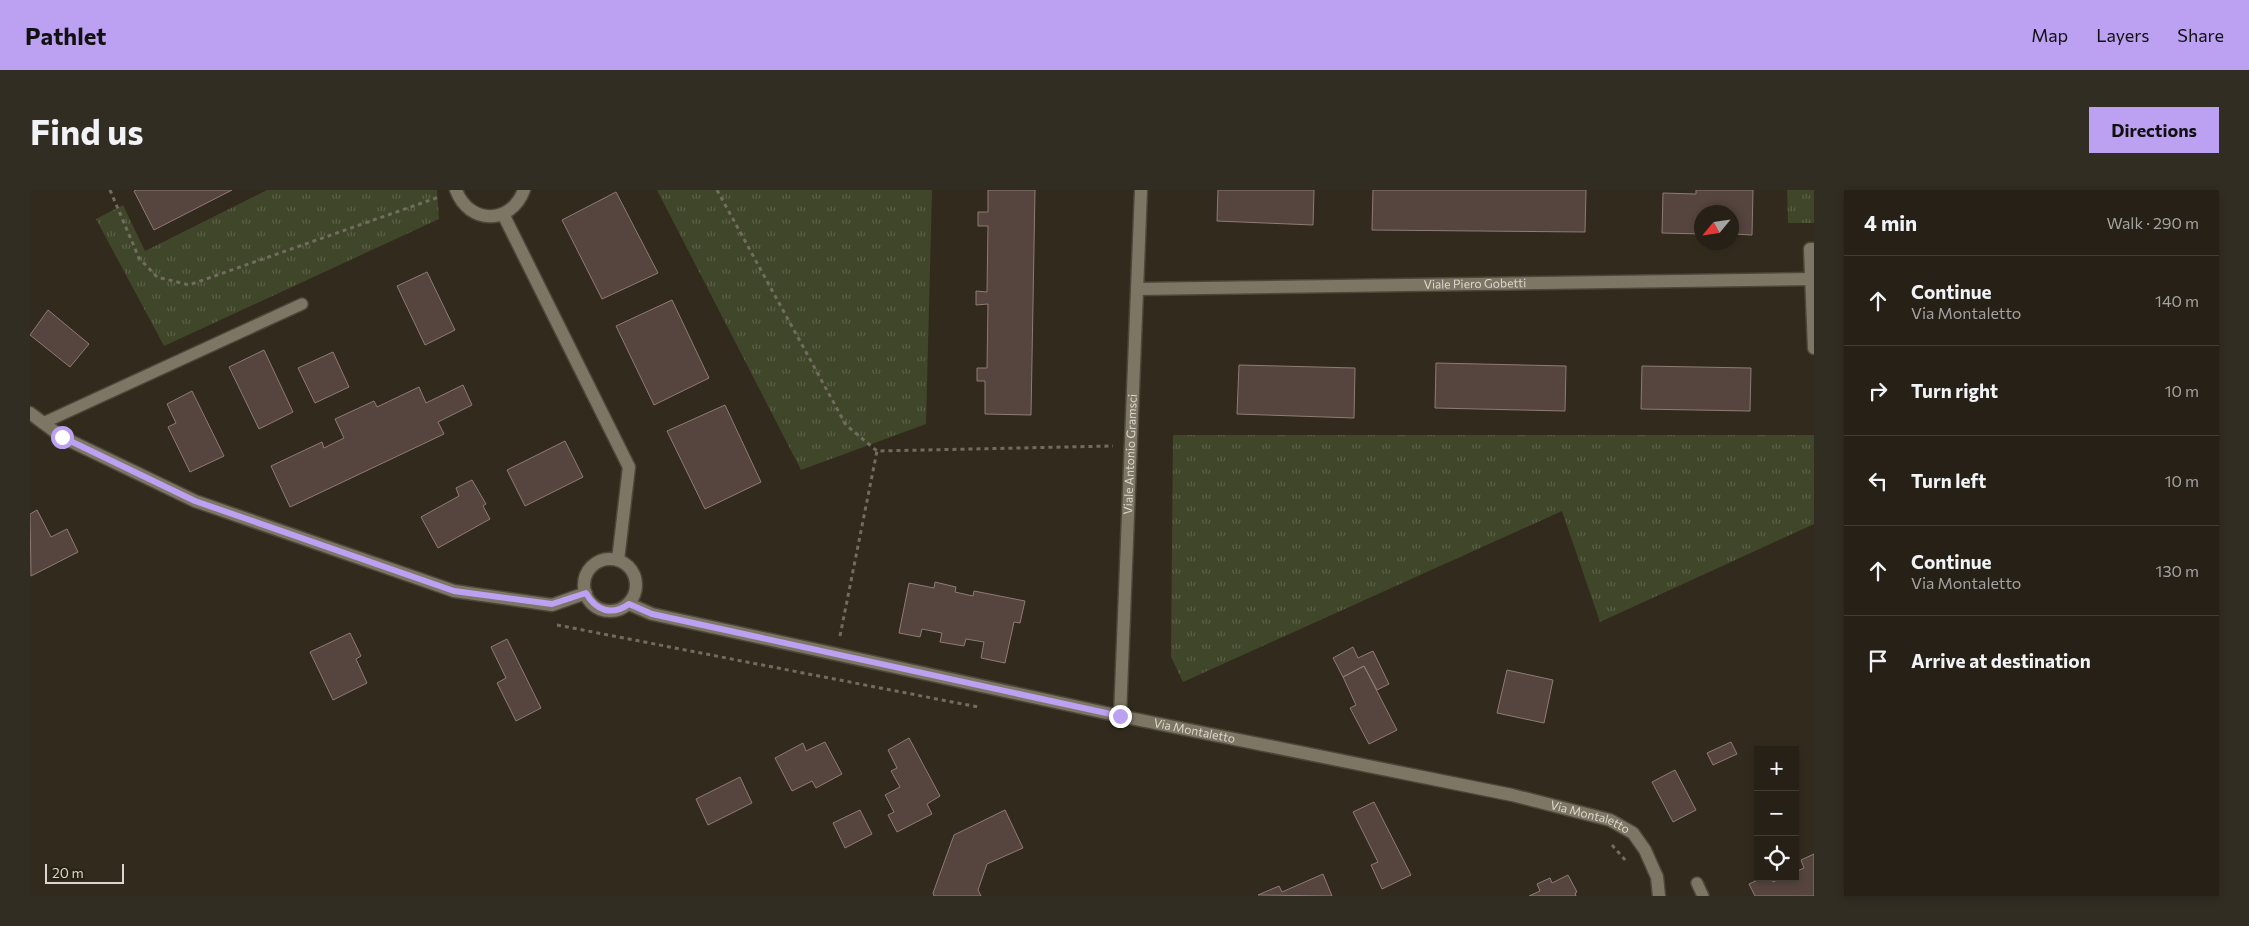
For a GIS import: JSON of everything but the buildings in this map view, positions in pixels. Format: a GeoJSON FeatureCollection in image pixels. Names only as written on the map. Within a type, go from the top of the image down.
{"type":"FeatureCollection","features":[{"type":"Feature","properties":{"kind":"street"},"geometry":{"type":"LineString","coordinates":[[456,191],[461,202],[470,210],[480,215],[492,216],[503,214],[519,201],[524,190]]}},
{"type":"Feature","properties":{"kind":"street","name":"Viale Antonio Gramsci"},"geometry":{"type":"LineString","coordinates":[[1120,716],[1141,190]]}},
{"type":"Feature","properties":{"kind":"street"},"geometry":{"type":"LineString","coordinates":[[503,214],[629,467],[618,560]]}},
{"type":"Feature","properties":{"kind":"street"},"geometry":{"type":"LineString","coordinates":[[1814,249],[1810,249],[1814,348]]}},
{"type":"Feature","properties":{"kind":"street","name":"Viale Piero Gobetti"},"geometry":{"type":"LineString","coordinates":[[1137,288],[1811,279]]}},
{"type":"Feature","properties":{"kind":"street"},"geometry":{"type":"LineString","coordinates":[[30,413],[62,437],[195,501],[454,591],[552,604],[586,593]]}},
{"type":"Feature","properties":{"kind":"street"},"geometry":{"type":"LineString","coordinates":[[602,560],[618,560],[626,564],[636,579],[637,587],[629,604],[613,611],[604,610],[596,607],[586,593],[584,585],[589,570],[602,560]]}},
{"type":"Feature","properties":{"kind":"street","name":"Via Montaletto"},"geometry":{"type":"LineString","coordinates":[[629,604],[652,614],[1120,716],[1512,794],[1610,820],[1633,833],[1645,850],[1657,877],[1659,896]]}},
{"type":"Feature","properties":{"kind":"lane"},"geometry":{"type":"LineString","coordinates":[[44,423],[302,304]]}},
{"type":"Feature","properties":{"kind":"lane"},"geometry":{"type":"LineString","coordinates":[[1697,883],[1703,896]]}},
{"type":"Feature","properties":{"kind":"path"},"geometry":{"type":"LineString","coordinates":[[110,190],[138,258],[157,277],[188,285],[456,191]]}},
{"type":"Feature","properties":{"kind":"path"},"geometry":{"type":"LineString","coordinates":[[717,190],[846,425],[877,451],[1131,446]]}},
{"type":"Feature","properties":{"kind":"path"},"geometry":{"type":"LineString","coordinates":[[837,654],[877,451]]}},
{"type":"Feature","properties":{"kind":"green space"},"geometry":{"type":"Polygon","coordinates":[[[267,190],[437,190],[439,219],[164,346],[96,219],[123,205],[145,251],[267,190]]]}},
{"type":"Feature","properties":{"kind":"green space"},"geometry":{"type":"Polygon","coordinates":[[[657,190],[932,190],[926,424],[801,470],[657,190]]]}},
{"type":"Feature","properties":{"kind":"green space"},"geometry":{"type":"Polygon","coordinates":[[[1787,190],[1814,190],[1814,223],[1788,223],[1787,190]]]}},
{"type":"Feature","properties":{"kind":"green space"},"geometry":{"type":"Polygon","coordinates":[[[1173,435],[1814,435],[1814,524],[1600,622],[1562,511],[1183,682],[1171,657],[1173,435]]]}},
{"type":"Feature","properties":{"kind":"route"},"geometry":{"type":"LineString","coordinates":[[62,437],[195,501],[454,591],[552,604],[586,593],[596,607],[604,610],[622,609],[629,604],[652,614],[1120,716]]}}]}
